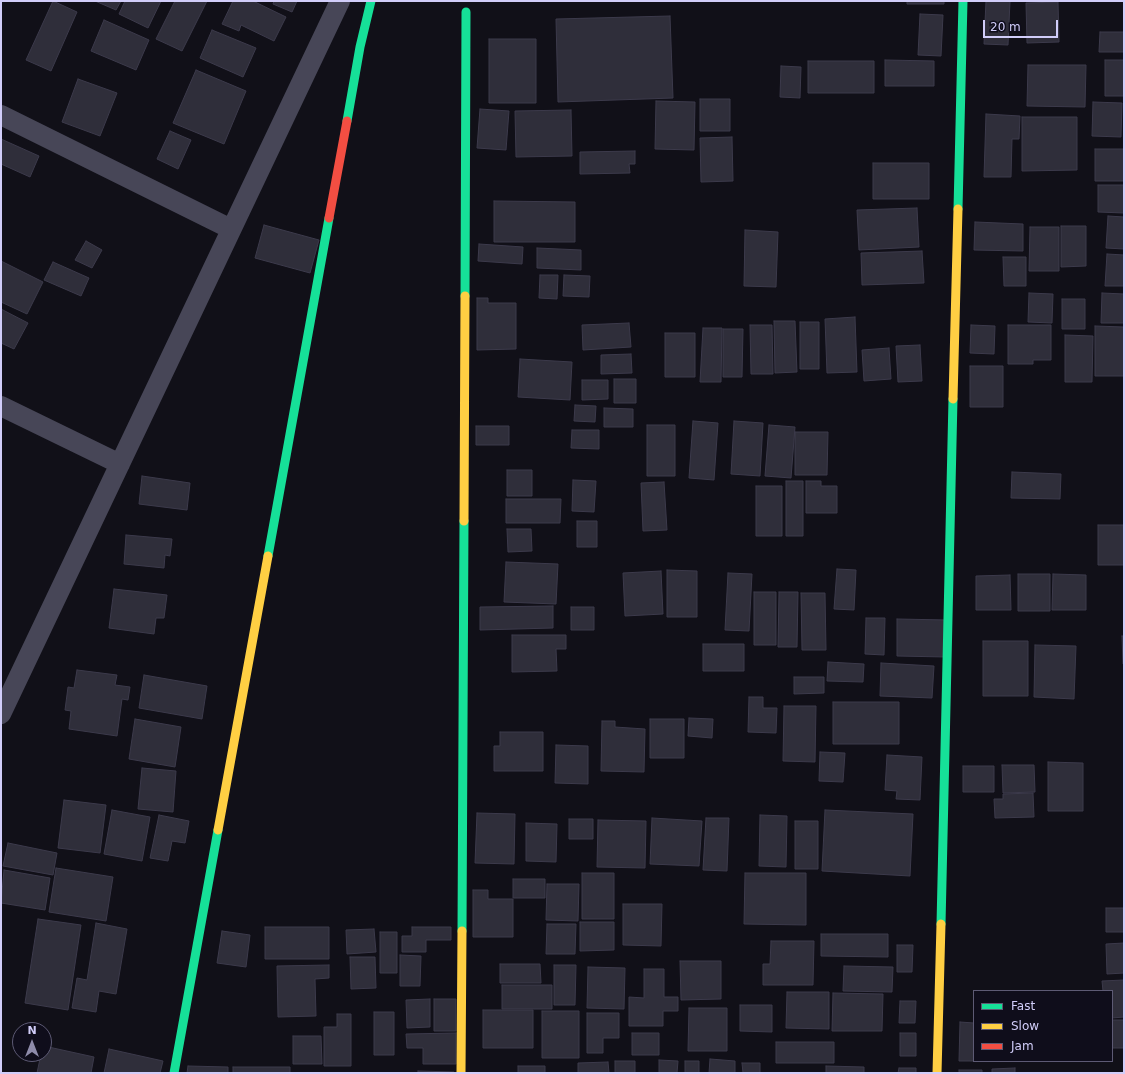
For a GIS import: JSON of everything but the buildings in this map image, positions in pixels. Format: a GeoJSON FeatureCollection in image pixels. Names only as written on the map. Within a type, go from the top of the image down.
{"type":"FeatureCollection","features":[{"type":"Feature","properties":{"kind":"street"},"geometry":{"type":"LineString","coordinates":[[1,714],[340,1]]}},
{"type":"Feature","properties":{"kind":"street"},"geometry":{"type":"LineString","coordinates":[[174,1073],[353,86],[371,1]]}},
{"type":"Feature","properties":{"kind":"street"},"geometry":{"type":"LineString","coordinates":[[937,1073],[964,1]]}},
{"type":"Feature","properties":{"kind":"street"},"geometry":{"type":"LineString","coordinates":[[462,1073],[466,12]]}},
{"type":"Feature","properties":{"kind":"street"},"geometry":{"type":"LineString","coordinates":[[1,115],[231,229]]}},
{"type":"Feature","properties":{"kind":"street"},"geometry":{"type":"LineString","coordinates":[[1,406],[120,464]]}},
{"type":"Feature","properties":{"kind":"traffic: fast"},"geometry":{"type":"LineString","coordinates":[[347,121],[360,47],[371,1]]}},
{"type":"Feature","properties":{"kind":"traffic: fast"},"geometry":{"type":"LineString","coordinates":[[958,209],[963,1]]}},
{"type":"Feature","properties":{"kind":"traffic: fast"},"geometry":{"type":"LineString","coordinates":[[465,296],[466,12]]}},
{"type":"Feature","properties":{"kind":"traffic: fast"},"geometry":{"type":"LineString","coordinates":[[268,556],[329,218]]}},
{"type":"Feature","properties":{"kind":"traffic: fast"},"geometry":{"type":"LineString","coordinates":[[941,924],[953,399]]}},
{"type":"Feature","properties":{"kind":"traffic: fast"},"geometry":{"type":"LineString","coordinates":[[462,931],[464,521]]}},
{"type":"Feature","properties":{"kind":"traffic: fast"},"geometry":{"type":"LineString","coordinates":[[174,1073],[218,830]]}},
{"type":"Feature","properties":{"kind":"traffic: slow"},"geometry":{"type":"LineString","coordinates":[[953,399],[958,209]]}},
{"type":"Feature","properties":{"kind":"traffic: slow"},"geometry":{"type":"LineString","coordinates":[[464,521],[465,296]]}},
{"type":"Feature","properties":{"kind":"traffic: slow"},"geometry":{"type":"LineString","coordinates":[[218,830],[268,556]]}},
{"type":"Feature","properties":{"kind":"traffic: slow"},"geometry":{"type":"LineString","coordinates":[[937,1073],[941,924]]}},
{"type":"Feature","properties":{"kind":"traffic: slow"},"geometry":{"type":"LineString","coordinates":[[461,1073],[462,931]]}},
{"type":"Feature","properties":{"kind":"traffic: jam"},"geometry":{"type":"LineString","coordinates":[[329,218],[347,121]]}}]}
